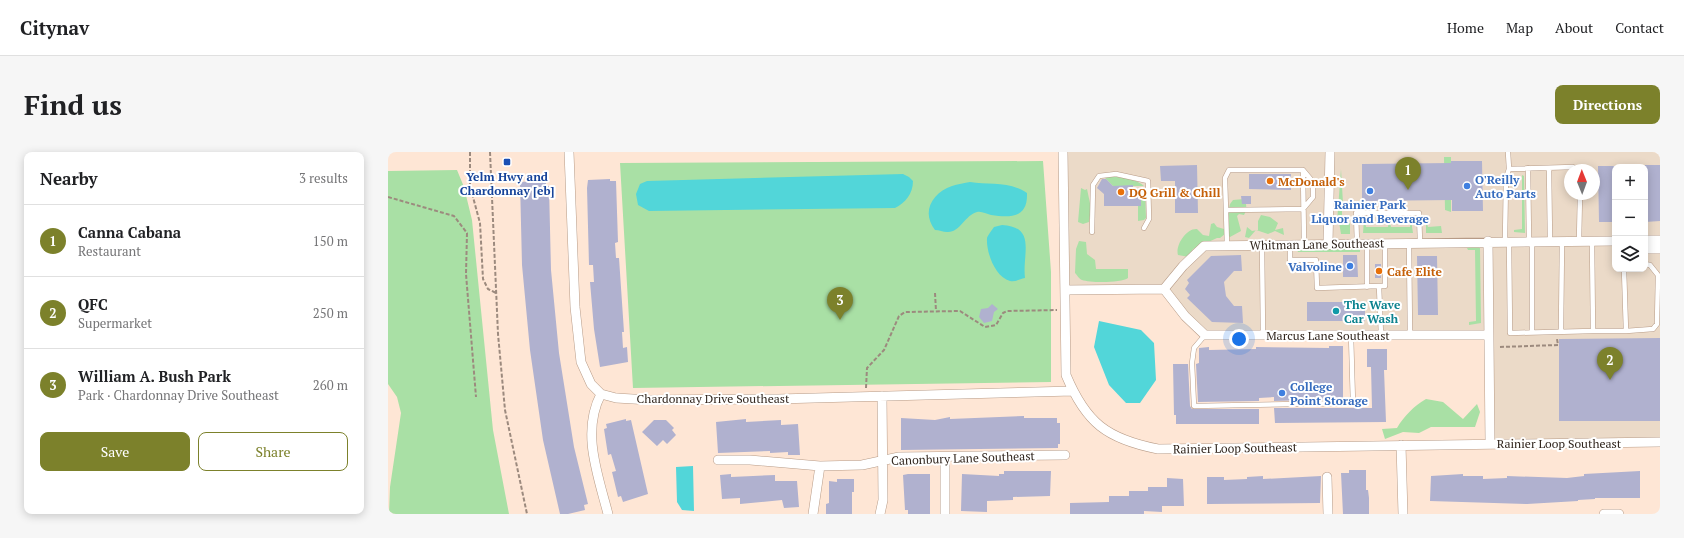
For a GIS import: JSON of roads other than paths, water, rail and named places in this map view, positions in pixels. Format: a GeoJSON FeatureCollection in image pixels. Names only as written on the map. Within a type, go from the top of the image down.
{"type":"FeatureCollection","features":[{"type":"Feature","properties":{"kind":"street"},"geometry":{"type":"LineString","coordinates":[[569,152],[575,307],[581,362],[591,384],[601,394],[594,407],[591,435],[593,454],[608,514]]}},
{"type":"Feature","properties":{"kind":"street","name":"Rainier Loop Southeast"},"geometry":{"type":"LineString","coordinates":[[1063,152],[1066,375],[1073,391],[1086,413],[1100,426],[1120,439],[1138,445],[1158,449],[1490,443],[1660,442]]}},
{"type":"Feature","properties":{"kind":"street"},"geometry":{"type":"LineString","coordinates":[[1328,244],[1330,152]]}},
{"type":"Feature","properties":{"kind":"street"},"geometry":{"type":"LineString","coordinates":[[1648,240],[1660,240]]}},
{"type":"Feature","properties":{"kind":"street"},"geometry":{"type":"LineString","coordinates":[[1488,241],[1490,443]]}},
{"type":"Feature","properties":{"kind":"street","name":"Whitman Lane Southeast"},"geometry":{"type":"LineString","coordinates":[[1164,289],[1183,266],[1204,246],[1488,241],[1612,241]]}},
{"type":"Feature","properties":{"kind":"street","name":"Whitman Lane Southeast"},"geometry":{"type":"LineString","coordinates":[[1592,241],[1612,246]]}},
{"type":"Feature","properties":{"kind":"street"},"geometry":{"type":"LineString","coordinates":[[1648,249],[1660,249]]}},
{"type":"Feature","properties":{"kind":"street"},"geometry":{"type":"LineString","coordinates":[[1065,290],[1164,289],[1185,316],[1205,336]]}},
{"type":"Feature","properties":{"kind":"street","name":"Marcus Lane Southeast"},"geometry":{"type":"LineString","coordinates":[[1205,336],[1489,335]]}},
{"type":"Feature","properties":{"kind":"street","name":"Chardonnay Drive Southeast"},"geometry":{"type":"LineString","coordinates":[[601,394],[616,398],[650,400],[867,397],[1073,391]]}},
{"type":"Feature","properties":{"kind":"street"},"geometry":{"type":"LineString","coordinates":[[880,514],[883,500],[882,396]]}},
{"type":"Feature","properties":{"kind":"street"},"geometry":{"type":"LineString","coordinates":[[1401,445],[1403,514]]}},
{"type":"Feature","properties":{"kind":"street","name":"Canonbury Lane Southeast"},"geometry":{"type":"LineString","coordinates":[[718,460],[750,460],[820,466],[862,466],[899,457],[1065,455]]}},
{"type":"Feature","properties":{"kind":"street"},"geometry":{"type":"LineString","coordinates":[[945,457],[945,514]]}},
{"type":"Feature","properties":{"kind":"street"},"geometry":{"type":"LineString","coordinates":[[812,514],[820,466]]}},
{"type":"Feature","properties":{"kind":"street"},"geometry":{"type":"LineString","coordinates":[[1327,477],[1328,514]]}},
{"type":"Feature","properties":{"kind":"street"},"geometry":{"type":"LineString","coordinates":[[1604,514],[1619,514]]}},
{"type":"Feature","properties":{"kind":"lane"},"geometry":{"type":"LineString","coordinates":[[1508,152],[1509,169],[1506,178],[1510,332],[1626,331],[1653,329],[1657,324],[1658,275],[1648,265]]}},
{"type":"Feature","properties":{"kind":"lane"},"geometry":{"type":"LineString","coordinates":[[1509,169],[1564,167]]}},
{"type":"Feature","properties":{"kind":"lane"},"geometry":{"type":"LineString","coordinates":[[1528,168],[1532,332]]}},
{"type":"Feature","properties":{"kind":"lane"},"geometry":{"type":"LineString","coordinates":[[1549,168],[1550,241]]}},
{"type":"Feature","properties":{"kind":"lane"},"geometry":{"type":"LineString","coordinates":[[1227,245],[1225,178],[1229,170],[1303,170]]}},
{"type":"Feature","properties":{"kind":"lane"},"geometry":{"type":"LineString","coordinates":[[1226,210],[1303,209],[1313,197],[1313,182],[1303,170]]}},
{"type":"Feature","properties":{"kind":"lane"},"geometry":{"type":"LineString","coordinates":[[1303,170],[1304,244]]}},
{"type":"Feature","properties":{"kind":"lane"},"geometry":{"type":"LineString","coordinates":[[1092,232],[1092,185],[1099,176],[1116,174],[1148,181],[1149,218],[1144,228]]}},
{"type":"Feature","properties":{"kind":"lane"},"geometry":{"type":"LineString","coordinates":[[1579,241],[1580,200]]}},
{"type":"Feature","properties":{"kind":"lane"},"geometry":{"type":"LineString","coordinates":[[1357,243],[1356,213],[1419,213],[1420,242]]}},
{"type":"Feature","properties":{"kind":"lane"},"geometry":{"type":"LineString","coordinates":[[1561,332],[1562,241]]}},
{"type":"Feature","properties":{"kind":"lane"},"geometry":{"type":"LineString","coordinates":[[1592,241],[1594,331]]}},
{"type":"Feature","properties":{"kind":"lane"},"geometry":{"type":"LineString","coordinates":[[1408,242],[1410,335]]}},
{"type":"Feature","properties":{"kind":"lane"},"geometry":{"type":"LineString","coordinates":[[1367,243],[1367,287]]}},
{"type":"Feature","properties":{"kind":"lane"},"geometry":{"type":"LineString","coordinates":[[1290,244],[1290,260],[1316,260],[1317,288],[1386,286],[1385,243]]}},
{"type":"Feature","properties":{"kind":"lane"},"geometry":{"type":"LineString","coordinates":[[1262,244],[1263,335]]}},
{"type":"Feature","properties":{"kind":"lane"},"geometry":{"type":"LineString","coordinates":[[1624,272],[1626,331]]}},
{"type":"Feature","properties":{"kind":"lane"},"geometry":{"type":"LineString","coordinates":[[1379,286],[1381,335]]}},
{"type":"Feature","properties":{"kind":"lane"},"geometry":{"type":"LineString","coordinates":[[1205,336],[1194,348],[1192,363],[1194,406],[1353,403],[1351,335]]}},
{"type":"Feature","properties":{"kind":"water"},"geometry":{"type":"Polygon","coordinates":[[[903,174],[913,181],[913,186],[908,198],[895,208],[649,211],[638,205],[636,194],[640,184],[647,181],[903,174]]]}},
{"type":"Feature","properties":{"kind":"water"},"geometry":{"type":"Polygon","coordinates":[[[970,182],[1007,185],[1020,189],[1027,193],[1025,207],[1021,212],[1011,216],[998,216],[977,212],[952,232],[935,230],[929,217],[929,210],[934,198],[945,189],[954,185],[970,182]]]}},
{"type":"Feature","properties":{"kind":"water"},"geometry":{"type":"Polygon","coordinates":[[[1002,225],[1013,227],[1020,231],[1024,236],[1026,243],[1025,278],[1016,281],[1005,279],[1000,275],[992,263],[988,250],[987,238],[994,227],[1002,225]]]}},
{"type":"Feature","properties":{"kind":"water"},"geometry":{"type":"Polygon","coordinates":[[[1099,321],[1141,330],[1154,343],[1156,380],[1140,403],[1126,403],[1109,385],[1094,347],[1099,321]]]}},
{"type":"Feature","properties":{"kind":"water"},"geometry":{"type":"Polygon","coordinates":[[[693,466],[694,511],[682,510],[677,502],[676,467],[693,466]]]}},
{"type":"Feature","properties":{"kind":"place","name":"Yelm Hwy and Chardonnay [eb]"},"geometry":{"type":"Point","coordinates":[507,162]}},
{"type":"Feature","properties":{"kind":"place","name":"McDonald's"},"geometry":{"type":"Point","coordinates":[1270,181]}},
{"type":"Feature","properties":{"kind":"place","name":"O'Reilly Auto Parts"},"geometry":{"type":"Point","coordinates":[1467,186]}},
{"type":"Feature","properties":{"kind":"place","name":"Canna Cabana"},"geometry":{"type":"Point","coordinates":[1408,190]}},
{"type":"Feature","properties":{"kind":"place","name":"Rainier Park Liquor and Beverage"},"geometry":{"type":"Point","coordinates":[1370,191]}},
{"type":"Feature","properties":{"kind":"place","name":"DQ Grill & Chill"},"geometry":{"type":"Point","coordinates":[1121,192]}},
{"type":"Feature","properties":{"kind":"place","name":"Valvoline"},"geometry":{"type":"Point","coordinates":[1350,266]}},
{"type":"Feature","properties":{"kind":"place","name":"Cafe Elite"},"geometry":{"type":"Point","coordinates":[1379,271]}},
{"type":"Feature","properties":{"kind":"place","name":"The Wave Car Wash"},"geometry":{"type":"Point","coordinates":[1336,311]}},
{"type":"Feature","properties":{"kind":"place","name":"William A. Bush Park"},"geometry":{"type":"Point","coordinates":[840,320]}},
{"type":"Feature","properties":{"kind":"place","name":"QFC"},"geometry":{"type":"Point","coordinates":[1610,380]}},
{"type":"Feature","properties":{"kind":"place","name":"College Point Storage"},"geometry":{"type":"Point","coordinates":[1282,393]}}]}
